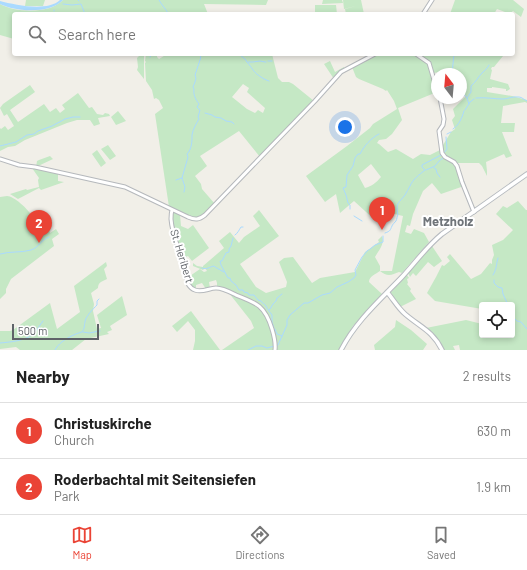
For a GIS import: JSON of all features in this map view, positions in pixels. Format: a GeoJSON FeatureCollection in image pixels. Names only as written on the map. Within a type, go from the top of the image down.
{"type":"FeatureCollection","features":[{"type":"Feature","properties":{"kind":"main road"},"geometry":{"type":"LineString","coordinates":[[342,348],[358,323],[405,274],[430,244],[527,174]]}},
{"type":"Feature","properties":{"kind":"main road"},"geometry":{"type":"LineString","coordinates":[[388,292],[401,310],[432,335],[442,350]]}},
{"type":"Feature","properties":{"kind":"main road"},"geometry":{"type":"LineString","coordinates":[[382,297],[391,297]]}},
{"type":"Feature","properties":{"kind":"street"},"geometry":{"type":"LineString","coordinates":[[424,12],[432,0]]}},
{"type":"Feature","properties":{"kind":"street"},"geometry":{"type":"LineString","coordinates":[[0,159],[19,165],[125,187],[195,220],[201,218],[268,150],[341,72],[371,56]]}},
{"type":"Feature","properties":{"kind":"street"},"geometry":{"type":"LineString","coordinates":[[419,56],[429,63],[431,70]]}},
{"type":"Feature","properties":{"kind":"street"},"geometry":{"type":"LineString","coordinates":[[442,104],[444,119],[443,125],[439,131],[442,153],[457,166],[474,212]]}},
{"type":"Feature","properties":{"kind":"street","name":"St. Heribert"},"geometry":{"type":"LineString","coordinates":[[172,210],[172,224],[189,285],[198,291],[216,288],[257,304],[267,316],[276,347]]}},
{"type":"Feature","properties":{"kind":"green space"},"geometry":{"type":"Polygon","coordinates":[[[26,0],[45,0],[43,6],[25,6],[26,0]]]}},
{"type":"Feature","properties":{"kind":"green space"},"geometry":{"type":"Polygon","coordinates":[[[63,0],[268,0],[266,5],[204,4],[207,12],[12,12],[12,38],[0,35],[0,4],[15,9],[33,11],[50,8],[63,0]]]}},
{"type":"Feature","properties":{"kind":"green space"},"geometry":{"type":"Polygon","coordinates":[[[323,0],[342,0],[343,3],[322,4],[323,0]]]}},
{"type":"Feature","properties":{"kind":"green space"},"geometry":{"type":"Polygon","coordinates":[[[343,0],[361,0],[364,12],[346,12],[345,9],[356,6],[344,9],[343,0]]]}},
{"type":"Feature","properties":{"kind":"green space"},"geometry":{"type":"Polygon","coordinates":[[[455,0],[513,0],[524,9],[521,17],[513,11],[505,12],[497,9],[495,12],[451,12],[455,0]]]}},
{"type":"Feature","properties":{"kind":"green space"},"geometry":{"type":"Polygon","coordinates":[[[315,5],[336,5],[337,12],[315,12],[315,5]]]}},
{"type":"Feature","properties":{"kind":"green space"},"geometry":{"type":"Polygon","coordinates":[[[139,56],[144,56],[144,79],[137,70],[137,58],[139,56]]]}},
{"type":"Feature","properties":{"kind":"green space"},"geometry":{"type":"Polygon","coordinates":[[[146,56],[157,56],[159,59],[164,56],[272,56],[278,78],[282,82],[289,82],[293,84],[314,101],[260,157],[239,131],[200,156],[207,166],[195,176],[201,184],[202,189],[215,204],[202,217],[196,219],[169,207],[155,114],[163,108],[159,100],[156,98],[154,99],[152,90],[146,81],[146,56]],[[243,84],[232,97],[247,109],[255,113],[258,110],[263,113],[265,108],[247,92],[249,88],[243,84]]]}},
{"type":"Feature","properties":{"kind":"green space"},"geometry":{"type":"Polygon","coordinates":[[[372,56],[418,56],[430,65],[431,94],[398,108],[402,120],[392,134],[386,139],[379,140],[377,143],[388,152],[396,149],[413,159],[421,154],[430,155],[440,150],[451,132],[455,129],[452,120],[455,116],[453,109],[458,104],[467,104],[467,68],[432,68],[431,64],[421,56],[503,56],[494,67],[492,67],[490,79],[508,84],[510,89],[506,91],[506,89],[492,87],[487,88],[487,92],[527,100],[527,103],[525,102],[503,106],[501,123],[515,123],[514,132],[502,132],[512,156],[506,158],[504,154],[486,162],[487,176],[479,163],[457,163],[464,186],[441,194],[432,183],[423,191],[413,214],[410,226],[407,225],[405,232],[411,234],[414,229],[424,233],[429,242],[402,273],[399,272],[392,275],[387,275],[380,271],[392,271],[403,216],[390,213],[377,222],[354,201],[340,213],[336,194],[325,202],[306,176],[347,146],[373,124],[397,109],[387,90],[386,91],[356,77],[352,67],[372,56]],[[371,164],[358,175],[365,188],[374,184],[381,177],[371,164]]]}},
{"type":"Feature","properties":{"kind":"green space"},"geometry":{"type":"Polygon","coordinates":[[[330,61],[335,72],[344,67],[344,69],[334,79],[324,64],[330,61]]]}},
{"type":"Feature","properties":{"kind":"green space"},"geometry":{"type":"Polygon","coordinates":[[[30,85],[35,92],[10,110],[18,122],[44,104],[50,112],[56,108],[60,113],[65,109],[62,105],[78,93],[89,108],[92,107],[97,114],[103,115],[105,113],[109,114],[110,116],[98,118],[100,124],[94,126],[90,120],[77,120],[67,123],[0,151],[0,128],[1,129],[5,126],[8,130],[14,126],[7,114],[4,116],[0,108],[3,104],[30,85]]]}},
{"type":"Feature","properties":{"kind":"green space"},"geometry":{"type":"Polygon","coordinates":[[[118,111],[126,121],[116,125],[111,117],[118,111]]]}},
{"type":"Feature","properties":{"kind":"green space"},"geometry":{"type":"Polygon","coordinates":[[[108,145],[116,156],[110,160],[101,149],[108,145]]]}},
{"type":"Feature","properties":{"kind":"green space"},"geometry":{"type":"Polygon","coordinates":[[[97,150],[106,163],[101,167],[92,154],[97,150]]]}},
{"type":"Feature","properties":{"kind":"green space"},"geometry":{"type":"Polygon","coordinates":[[[50,156],[53,159],[36,167],[37,161],[50,156]]]}},
{"type":"Feature","properties":{"kind":"green space"},"geometry":{"type":"Polygon","coordinates":[[[32,168],[58,173],[58,181],[64,182],[41,190],[39,188],[18,199],[10,194],[39,187],[39,178],[32,168]]]}},
{"type":"Feature","properties":{"kind":"green space"},"geometry":{"type":"Polygon","coordinates":[[[7,196],[21,203],[33,217],[36,228],[44,228],[39,213],[45,212],[50,233],[56,229],[59,234],[52,239],[54,246],[11,279],[6,289],[6,293],[0,299],[0,197],[7,196]]]}},
{"type":"Feature","properties":{"kind":"green space"},"geometry":{"type":"Polygon","coordinates":[[[518,201],[527,210],[527,350],[460,350],[459,345],[453,346],[455,350],[444,350],[426,328],[466,320],[479,323],[479,338],[515,338],[515,302],[479,302],[479,308],[435,301],[427,293],[442,265],[444,266],[450,261],[447,257],[450,254],[471,279],[481,274],[490,263],[492,264],[494,255],[492,245],[503,240],[513,230],[496,214],[503,206],[507,208],[518,201]]]}},
{"type":"Feature","properties":{"kind":"green space"},"geometry":{"type":"Polygon","coordinates":[[[259,210],[279,236],[240,264],[256,287],[266,293],[286,287],[287,282],[279,262],[284,258],[293,257],[312,283],[320,278],[355,272],[365,252],[379,242],[378,240],[382,236],[382,244],[375,257],[380,266],[380,271],[371,277],[369,282],[382,294],[353,326],[339,350],[222,350],[254,328],[251,321],[229,293],[217,287],[216,280],[209,282],[210,288],[206,289],[202,283],[196,285],[196,290],[191,286],[187,278],[200,269],[204,272],[207,271],[205,268],[203,270],[193,266],[193,263],[197,266],[203,267],[224,248],[219,241],[230,232],[239,243],[244,237],[260,226],[253,216],[259,210]]]}},
{"type":"Feature","properties":{"kind":"green space"},"geometry":{"type":"Polygon","coordinates":[[[173,211],[180,215],[181,226],[188,229],[193,225],[209,248],[192,261],[188,256],[183,258],[177,239],[174,238],[170,227],[173,211]]]}},
{"type":"Feature","properties":{"kind":"green space"},"geometry":{"type":"Polygon","coordinates":[[[432,246],[442,261],[434,267],[428,262],[416,276],[413,273],[410,277],[408,273],[432,246]]]}},
{"type":"Feature","properties":{"kind":"green space"},"geometry":{"type":"Polygon","coordinates":[[[106,262],[107,266],[104,269],[107,279],[102,281],[98,288],[91,293],[97,329],[101,328],[97,315],[122,296],[127,315],[110,326],[112,330],[107,332],[109,334],[86,339],[72,350],[20,350],[16,347],[0,349],[0,331],[13,330],[50,303],[57,329],[80,312],[74,286],[106,262]]]}},
{"type":"Feature","properties":{"kind":"green space"},"geometry":{"type":"Polygon","coordinates":[[[407,275],[409,278],[407,279],[407,284],[416,299],[400,307],[391,292],[407,275]]]}},
{"type":"Feature","properties":{"kind":"green space"},"geometry":{"type":"Polygon","coordinates":[[[191,311],[220,350],[193,350],[195,330],[188,321],[177,332],[172,326],[191,311]]]}},
{"type":"Feature","properties":{"kind":"green space"},"geometry":{"type":"Polygon","coordinates":[[[396,320],[411,330],[427,344],[423,350],[375,350],[374,345],[395,327],[396,320]]]}},
{"type":"Feature","properties":{"kind":"water"},"geometry":{"type":"Polygon","coordinates":[[[60,0],[63,0],[57,5],[42,10],[15,9],[0,4],[0,1],[23,6],[40,7],[54,4],[60,0]]]}},
{"type":"Feature","properties":{"kind":"waterway"},"geometry":{"type":"LineString","coordinates":[[159,0],[167,12]]}},
{"type":"Feature","properties":{"kind":"waterway"},"geometry":{"type":"LineString","coordinates":[[63,4],[81,4],[84,12]]}},
{"type":"Feature","properties":{"kind":"waterway"},"geometry":{"type":"LineString","coordinates":[[176,180],[182,178],[188,157],[187,154],[190,150],[192,133],[199,119],[198,117],[200,110],[197,107],[199,104],[195,97],[193,87],[200,56]]}},
{"type":"Feature","properties":{"kind":"waterway"},"geometry":{"type":"LineString","coordinates":[[241,56],[256,74],[269,81]]}},
{"type":"Feature","properties":{"kind":"waterway"},"geometry":{"type":"LineString","coordinates":[[453,68],[454,56]]}},
{"type":"Feature","properties":{"kind":"waterway"},"geometry":{"type":"LineString","coordinates":[[248,62],[266,62]]}},
{"type":"Feature","properties":{"kind":"waterway"},"geometry":{"type":"LineString","coordinates":[[467,98],[471,92],[471,86],[489,65]]}},
{"type":"Feature","properties":{"kind":"waterway"},"geometry":{"type":"LineString","coordinates":[[476,98],[503,99],[521,97],[527,101]]}},
{"type":"Feature","properties":{"kind":"waterway"},"geometry":{"type":"LineString","coordinates":[[467,98],[469,104]]}},
{"type":"Feature","properties":{"kind":"waterway"},"geometry":{"type":"LineString","coordinates":[[465,110],[474,99]]}},
{"type":"Feature","properties":{"kind":"waterway"},"geometry":{"type":"LineString","coordinates":[[453,129],[460,121],[464,111]]}},
{"type":"Feature","properties":{"kind":"waterway"},"geometry":{"type":"LineString","coordinates":[[205,113],[234,124]]}},
{"type":"Feature","properties":{"kind":"waterway"},"geometry":{"type":"LineString","coordinates":[[0,146],[16,142],[27,135],[34,134],[65,119],[80,117]]}},
{"type":"Feature","properties":{"kind":"waterway"},"geometry":{"type":"LineString","coordinates":[[447,134],[451,132]]}},
{"type":"Feature","properties":{"kind":"waterway"},"geometry":{"type":"LineString","coordinates":[[350,209],[350,205],[343,188],[346,187],[347,175],[358,154],[360,154],[366,145],[379,134]]}},
{"type":"Feature","properties":{"kind":"waterway"},"geometry":{"type":"LineString","coordinates":[[444,153],[447,149],[446,137]]}},
{"type":"Feature","properties":{"kind":"waterway"},"geometry":{"type":"LineString","coordinates":[[385,233],[390,230],[396,221],[398,215],[398,204],[416,177],[425,170],[422,165],[441,155]]}},
{"type":"Feature","properties":{"kind":"waterway"},"geometry":{"type":"LineString","coordinates":[[426,170],[435,166],[443,158]]}},
{"type":"Feature","properties":{"kind":"waterway"},"geometry":{"type":"LineString","coordinates":[[434,168],[440,177]]}},
{"type":"Feature","properties":{"kind":"waterway"},"geometry":{"type":"LineString","coordinates":[[182,178],[185,187],[184,192]]}},
{"type":"Feature","properties":{"kind":"waterway"},"geometry":{"type":"LineString","coordinates":[[354,216],[362,221]]}},
{"type":"Feature","properties":{"kind":"waterway"},"geometry":{"type":"LineString","coordinates":[[235,235],[241,227],[243,227]]}},
{"type":"Feature","properties":{"kind":"waterway"},"geometry":{"type":"LineString","coordinates":[[369,250],[375,245],[383,242],[383,236]]}},
{"type":"Feature","properties":{"kind":"waterway"},"geometry":{"type":"LineString","coordinates":[[0,254],[31,250],[36,248],[49,237]]}},
{"type":"Feature","properties":{"kind":"waterway"},"geometry":{"type":"LineString","coordinates":[[233,238],[229,252],[226,253],[222,261],[220,261],[221,265],[228,278],[230,278],[239,290],[243,290],[249,295],[254,295],[265,305],[272,315],[274,328]]}},
{"type":"Feature","properties":{"kind":"waterway"},"geometry":{"type":"LineString","coordinates":[[248,350],[256,346],[267,348],[278,345],[290,315],[304,303],[308,303],[322,295],[330,293],[337,287],[354,278],[356,275],[355,270],[362,257],[368,250]]}},
{"type":"Feature","properties":{"kind":"waterway"},"geometry":{"type":"LineString","coordinates":[[493,275],[498,258]]}},
{"type":"Feature","properties":{"kind":"waterway"},"geometry":{"type":"LineString","coordinates":[[202,268],[207,269],[214,266],[224,272]]}},
{"type":"Feature","properties":{"kind":"waterway"},"geometry":{"type":"LineString","coordinates":[[494,280],[494,283],[498,287],[502,288],[507,302]]}},
{"type":"Feature","properties":{"kind":"waterway"},"geometry":{"type":"LineString","coordinates":[[269,310],[277,298],[282,294]]}},
{"type":"Feature","properties":{"kind":"waterway"},"geometry":{"type":"LineString","coordinates":[[55,350],[63,341],[82,332],[86,318],[97,305],[97,301],[99,299]]}},
{"type":"Feature","properties":{"kind":"waterway"},"geometry":{"type":"LineString","coordinates":[[515,319],[521,322],[527,329]]}},
{"type":"Feature","properties":{"kind":"waterway"},"geometry":{"type":"LineString","coordinates":[[0,343],[17,341],[30,336],[43,321]]}},
{"type":"Feature","properties":{"kind":"waterway"},"geometry":{"type":"LineString","coordinates":[[275,329],[277,334],[282,336]]}},
{"type":"Feature","properties":{"kind":"waterway"},"geometry":{"type":"LineString","coordinates":[[83,332],[89,333],[100,331]]}},
{"type":"Feature","properties":{"kind":"place","name":"Christuskirche"},"geometry":{"type":"Point","coordinates":[382,230]}},
{"type":"Feature","properties":{"kind":"place","name":"Roderbachtal mit Seitensiefen"},"geometry":{"type":"Point","coordinates":[39,243]}},
{"type":"Feature","properties":{"kind":"district","name":"Metzholz"},"geometry":{"type":"Point","coordinates":[448,221]}}]}
